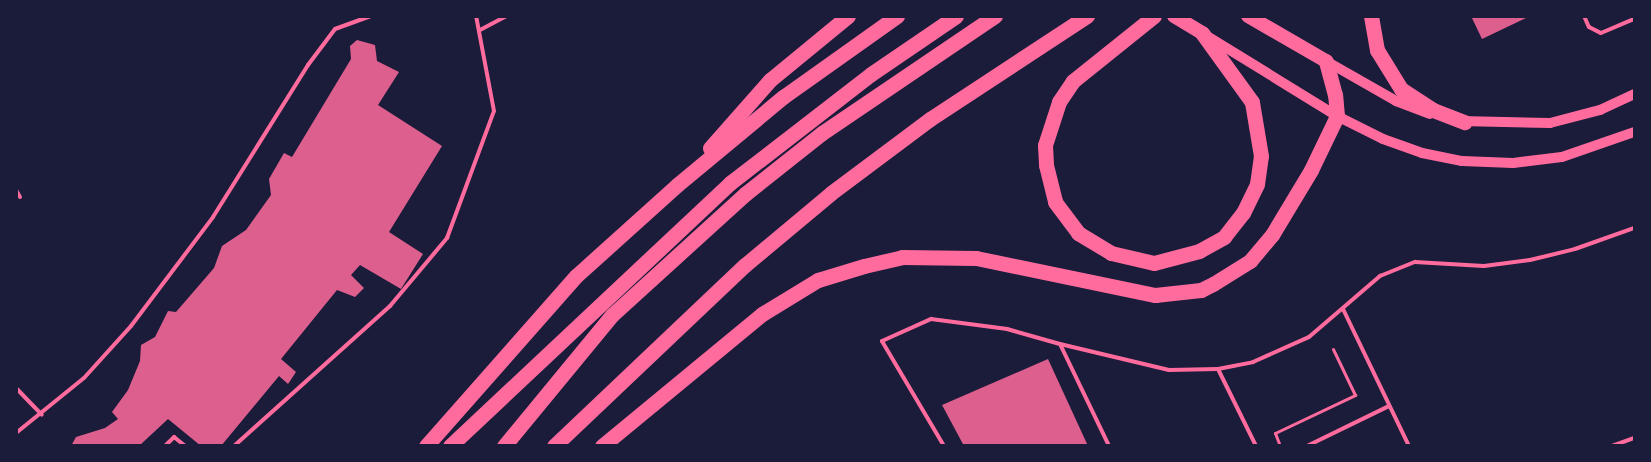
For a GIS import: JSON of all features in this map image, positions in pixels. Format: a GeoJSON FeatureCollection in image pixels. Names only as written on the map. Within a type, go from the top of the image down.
{"type":"FeatureCollection","features":[{"type":"Feature","properties":{"kind":"highway"},"geometry":{"type":"LineString","coordinates":[[677,185],[770,80],[848,16]]}},
{"type":"Feature","properties":{"kind":"highway"},"geometry":{"type":"LineString","coordinates":[[426,446],[576,276],[677,185],[783,98],[897,16]]}},
{"type":"Feature","properties":{"kind":"highway"},"geometry":{"type":"LineString","coordinates":[[450,446],[730,183],[806,122],[956,16]]}},
{"type":"Feature","properties":{"kind":"highway"},"geometry":{"type":"LineString","coordinates":[[504,446],[569,363],[654,274],[822,134],[995,16]]}},
{"type":"Feature","properties":{"kind":"highway"},"geometry":{"type":"LineString","coordinates":[[554,446],[718,289],[831,193],[930,119],[1088,16]]}},
{"type":"Feature","properties":{"kind":"highway"},"geometry":{"type":"LineString","coordinates":[[1154,16],[1073,81],[1059,102],[1046,145],[1046,165],[1055,202],[1078,233],[1111,253],[1154,263],[1199,251],[1224,237],[1243,213],[1257,184],[1262,156],[1252,102],[1202,33],[1174,16]]}},
{"type":"Feature","properties":{"kind":"highway"},"geometry":{"type":"LineString","coordinates":[[1371,16],[1377,50],[1401,90],[1433,110],[1465,122]]}},
{"type":"Feature","properties":{"kind":"highway"},"geometry":{"type":"LineString","coordinates":[[602,446],[762,314],[818,280],[864,266],[902,257],[976,258],[1155,295],[1201,290],[1250,261],[1272,235],[1311,170],[1336,116],[1335,95],[1326,61],[1251,19]]}},
{"type":"Feature","properties":{"kind":"main road"},"geometry":{"type":"LineString","coordinates":[[1202,33],[1336,116],[1383,139],[1462,161],[1513,163],[1562,157],[1635,132]]}},
{"type":"Feature","properties":{"kind":"main road"},"geometry":{"type":"LineString","coordinates":[[1326,61],[1396,100],[1465,122],[1550,123],[1600,110],[1635,94]]}},
{"type":"Feature","properties":{"kind":"lane"},"geometry":{"type":"LineString","coordinates":[[16,433],[42,415],[115,345],[178,265],[335,29],[371,16]]}},
{"type":"Feature","properties":{"kind":"lane"},"geometry":{"type":"LineString","coordinates":[[234,446],[390,306],[447,238],[494,111],[476,16]]}},
{"type":"Feature","properties":{"kind":"lane"},"geometry":{"type":"LineString","coordinates":[[480,30],[506,16]]}},
{"type":"Feature","properties":{"kind":"lane"},"geometry":{"type":"LineString","coordinates":[[1584,16],[1589,27],[1601,33],[1635,19]]}},
{"type":"Feature","properties":{"kind":"lane"},"geometry":{"type":"LineString","coordinates":[[16,190],[20,197]]}},
{"type":"Feature","properties":{"kind":"lane"},"geometry":{"type":"LineString","coordinates":[[944,446],[882,340],[931,319],[1007,329],[1169,370],[1218,369],[1283,351],[1309,337],[1380,276],[1415,262],[1484,266],[1530,260],[1575,249],[1635,228]]}},
{"type":"Feature","properties":{"kind":"lane"},"geometry":{"type":"LineString","coordinates":[[1343,309],[1409,446]]}},
{"type":"Feature","properties":{"kind":"lane"},"geometry":{"type":"LineString","coordinates":[[1060,344],[1109,446]]}},
{"type":"Feature","properties":{"kind":"lane"},"geometry":{"type":"LineString","coordinates":[[1218,369],[1256,446]]}},
{"type":"Feature","properties":{"kind":"lane"},"geometry":{"type":"LineString","coordinates":[[16,388],[42,415]]}},
{"type":"Feature","properties":{"kind":"lane"},"geometry":{"type":"LineString","coordinates":[[1307,446],[1389,406]]}},
{"type":"Feature","properties":{"kind":"lane"},"geometry":{"type":"LineString","coordinates":[[165,446],[174,437],[186,446]]}},
{"type":"Feature","properties":{"kind":"lane"},"geometry":{"type":"LineString","coordinates":[[1612,446],[1635,438]]}},
{"type":"Feature","properties":{"kind":"path"},"geometry":{"type":"LineString","coordinates":[[1280,446],[1275,433],[1355,395],[1333,348]]}},
{"type":"Feature","properties":{"kind":"building"},"geometry":{"type":"Polygon","coordinates":[[[1471,16],[1530,16],[1482,39],[1471,16]]]}},
{"type":"Feature","properties":{"kind":"building"},"geometry":{"type":"Polygon","coordinates":[[[357,40],[375,45],[377,61],[399,72],[378,105],[442,146],[389,232],[423,254],[401,289],[360,265],[351,275],[364,288],[355,297],[337,290],[281,359],[296,372],[288,384],[279,376],[221,446],[201,446],[168,419],[139,446],[71,446],[76,437],[105,428],[118,419],[112,412],[128,390],[140,361],[141,345],[155,337],[168,311],[176,312],[214,268],[222,246],[246,230],[271,195],[269,179],[284,153],[292,157],[351,59],[350,46],[357,40]]]}},
{"type":"Feature","properties":{"kind":"building"},"geometry":{"type":"Polygon","coordinates":[[[1048,359],[1088,446],[964,446],[942,405],[1048,359]]]}}]}
